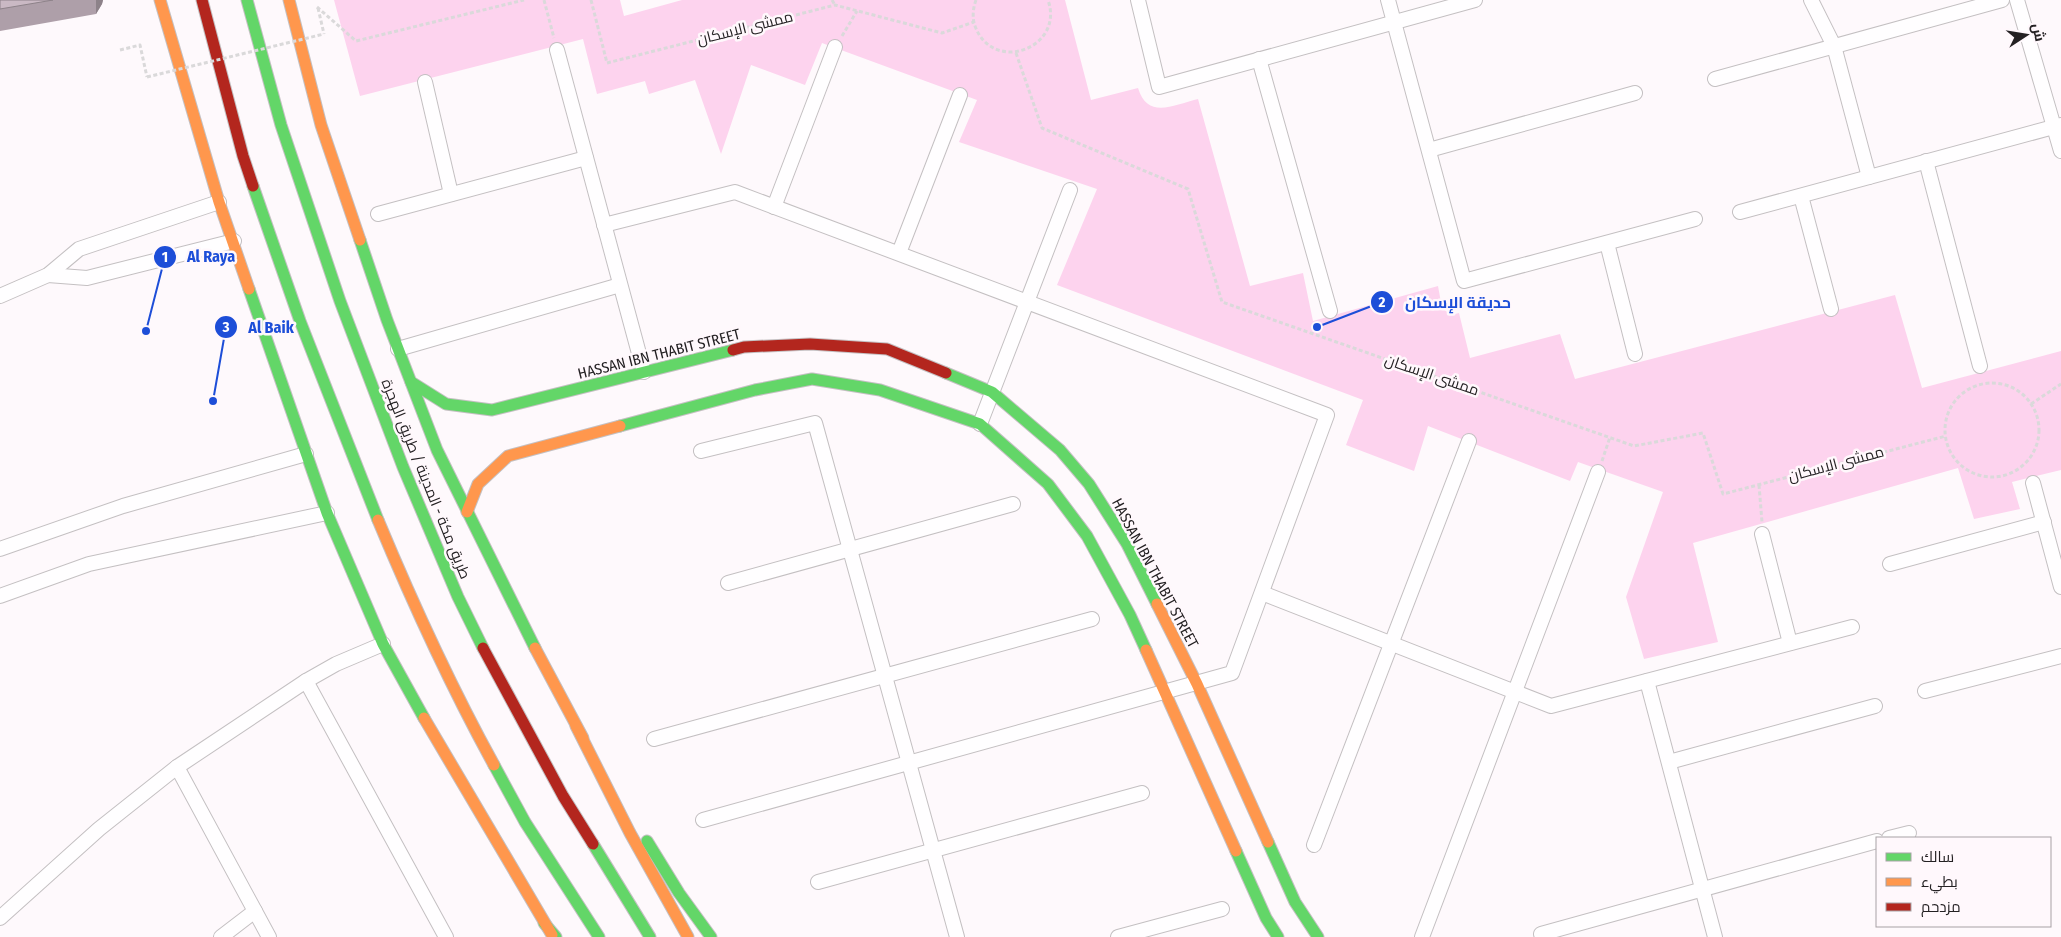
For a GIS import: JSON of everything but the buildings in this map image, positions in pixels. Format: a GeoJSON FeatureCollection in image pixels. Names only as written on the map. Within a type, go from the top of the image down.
{"type":"FeatureCollection","features":[{"type":"Feature","properties":{"kind":"main road"},"geometry":{"type":"LineString","coordinates":[[160,0],[219,202],[327,513],[383,644],[424,719],[544,922],[555,937]]}},
{"type":"Feature","properties":{"kind":"main road"},"geometry":{"type":"LineString","coordinates":[[202,0],[244,156],[300,321],[361,480],[417,615],[464,711],[525,822],[599,937]]}},
{"type":"Feature","properties":{"kind":"main road","name":"طريق مكة - المدينة / طريق الهجرة"},"geometry":{"type":"LineString","coordinates":[[247,0],[281,125],[340,301],[403,467],[458,597],[500,681],[564,796],[650,937]]}},
{"type":"Feature","properties":{"kind":"main road"},"geometry":{"type":"LineString","coordinates":[[289,0],[321,125],[398,349],[437,450],[647,868],[688,937]]}},
{"type":"Feature","properties":{"kind":"main road","name":"HASSAN IBN THABIT STREET"},"geometry":{"type":"LineString","coordinates":[[411,382],[446,404],[492,410],[744,347],[810,344],[886,349],[992,392],[1060,450],[1089,484],[1126,544],[1197,684],[1295,902],[1318,937]]}},
{"type":"Feature","properties":{"kind":"main road"},"geometry":{"type":"LineString","coordinates":[[467,512],[478,484],[508,456],[755,390],[812,379],[880,390],[980,424],[1048,484],[1087,536],[1130,615],[1266,918],[1278,937]]}},
{"type":"Feature","properties":{"kind":"main road"},"geometry":{"type":"LineString","coordinates":[[576,726],[679,893],[711,937]]}},
{"type":"Feature","properties":{"kind":"street"},"geometry":{"type":"LineString","coordinates":[[1138,0],[1159,87],[1475,0]]}},
{"type":"Feature","properties":{"kind":"street"},"geometry":{"type":"LineString","coordinates":[[1388,0],[1464,281],[1695,219]]}},
{"type":"Feature","properties":{"kind":"street"},"geometry":{"type":"LineString","coordinates":[[1811,0],[1834,46],[1869,177]]}},
{"type":"Feature","properties":{"kind":"street"},"geometry":{"type":"LineString","coordinates":[[1715,78],[2002,0]]}},
{"type":"Feature","properties":{"kind":"street"},"geometry":{"type":"LineString","coordinates":[[2017,0],[2058,126],[2061,151]]}},
{"type":"Feature","properties":{"kind":"street"},"geometry":{"type":"LineString","coordinates":[[774,207],[835,47]]}},
{"type":"Feature","properties":{"kind":"street"},"geometry":{"type":"LineString","coordinates":[[557,50],[644,372]]}},
{"type":"Feature","properties":{"kind":"street"},"geometry":{"type":"LineString","coordinates":[[1259,59],[1330,311]]}},
{"type":"Feature","properties":{"kind":"street"},"geometry":{"type":"LineString","coordinates":[[425,82],[451,194]]}},
{"type":"Feature","properties":{"kind":"street"},"geometry":{"type":"LineString","coordinates":[[1428,150],[1636,93]]}},
{"type":"Feature","properties":{"kind":"street"},"geometry":{"type":"LineString","coordinates":[[899,254],[960,95]]}},
{"type":"Feature","properties":{"kind":"street"},"geometry":{"type":"LineString","coordinates":[[1740,212],[2058,126]]}},
{"type":"Feature","properties":{"kind":"street"},"geometry":{"type":"LineString","coordinates":[[378,214],[586,158]]}},
{"type":"Feature","properties":{"kind":"street"},"geometry":{"type":"LineString","coordinates":[[1926,162],[1980,366]]}},
{"type":"Feature","properties":{"kind":"street"},"geometry":{"type":"LineString","coordinates":[[980,424],[1070,190]]}},
{"type":"Feature","properties":{"kind":"street"},"geometry":{"type":"LineString","coordinates":[[604,224],[735,192],[1327,415],[1232,673],[703,820]]}},
{"type":"Feature","properties":{"kind":"street"},"geometry":{"type":"LineString","coordinates":[[1801,196],[1831,309]]}},
{"type":"Feature","properties":{"kind":"street"},"geometry":{"type":"LineString","coordinates":[[0,296],[48,275],[79,250],[219,202]]}},
{"type":"Feature","properties":{"kind":"street"},"geometry":{"type":"LineString","coordinates":[[48,275],[87,278],[234,241]]}},
{"type":"Feature","properties":{"kind":"street"},"geometry":{"type":"LineString","coordinates":[[1607,242],[1635,354]]}},
{"type":"Feature","properties":{"kind":"street"},"geometry":{"type":"LineString","coordinates":[[398,349],[620,286]]}},
{"type":"Feature","properties":{"kind":"street"},"geometry":{"type":"LineString","coordinates":[[701,451],[815,423],[957,937]]}},
{"type":"Feature","properties":{"kind":"street"},"geometry":{"type":"LineString","coordinates":[[1314,845],[1469,441]]}},
{"type":"Feature","properties":{"kind":"street"},"geometry":{"type":"LineString","coordinates":[[0,549],[124,506],[306,454]]}},
{"type":"Feature","properties":{"kind":"street"},"geometry":{"type":"LineString","coordinates":[[1422,937],[1598,472]]}},
{"type":"Feature","properties":{"kind":"street"},"geometry":{"type":"LineString","coordinates":[[2033,483],[2061,588]]}},
{"type":"Feature","properties":{"kind":"street"},"geometry":{"type":"LineString","coordinates":[[728,583],[1013,504]]}},
{"type":"Feature","properties":{"kind":"street"},"geometry":{"type":"LineString","coordinates":[[0,596],[89,564],[327,513]]}},
{"type":"Feature","properties":{"kind":"street"},"geometry":{"type":"LineString","coordinates":[[1890,564],[2044,522]]}},
{"type":"Feature","properties":{"kind":"street"},"geometry":{"type":"LineString","coordinates":[[1762,534],[1790,643]]}},
{"type":"Feature","properties":{"kind":"street"},"geometry":{"type":"LineString","coordinates":[[1262,593],[1551,706],[1852,627]]}},
{"type":"Feature","properties":{"kind":"street"},"geometry":{"type":"LineString","coordinates":[[654,739],[1092,619]]}},
{"type":"Feature","properties":{"kind":"street"},"geometry":{"type":"LineString","coordinates":[[0,918],[99,829],[177,767],[306,681],[336,664],[383,644]]}},
{"type":"Feature","properties":{"kind":"street"},"geometry":{"type":"LineString","coordinates":[[1925,691],[2061,656]]}},
{"type":"Feature","properties":{"kind":"street"},"geometry":{"type":"LineString","coordinates":[[306,681],[446,937]]}},
{"type":"Feature","properties":{"kind":"street"},"geometry":{"type":"LineString","coordinates":[[1647,681],[1715,937]]}},
{"type":"Feature","properties":{"kind":"street"},"geometry":{"type":"LineString","coordinates":[[1669,762],[1875,706]]}},
{"type":"Feature","properties":{"kind":"street"},"geometry":{"type":"LineString","coordinates":[[177,767],[269,937]]}},
{"type":"Feature","properties":{"kind":"street"},"geometry":{"type":"LineString","coordinates":[[818,882],[1142,793]]}},
{"type":"Feature","properties":{"kind":"street"},"geometry":{"type":"LineString","coordinates":[[1893,837],[1909,833]]}},
{"type":"Feature","properties":{"kind":"street"},"geometry":{"type":"LineString","coordinates":[[1541,934],[1876,842]]}},
{"type":"Feature","properties":{"kind":"street"},"geometry":{"type":"LineString","coordinates":[[1118,937],[1222,909]]}},
{"type":"Feature","properties":{"kind":"street"},"geometry":{"type":"LineString","coordinates":[[221,937],[255,911]]}},
{"type":"Feature","properties":{"kind":"path"},"geometry":{"type":"LineString","coordinates":[[120,50],[140,45],[148,77],[324,34],[317,7],[356,41],[524,0]]}},
{"type":"Feature","properties":{"kind":"path"},"geometry":{"type":"LineString","coordinates":[[544,0],[557,50]]}},
{"type":"Feature","properties":{"kind":"path","name":"ممشى الإسكان"},"geometry":{"type":"LineString","coordinates":[[591,0],[607,63],[835,5],[942,33],[974,22]]}},
{"type":"Feature","properties":{"kind":"path"},"geometry":{"type":"LineString","coordinates":[[832,0],[835,5]]}},
{"type":"Feature","properties":{"kind":"path"},"geometry":{"type":"LineString","coordinates":[[976,0],[974,22],[982,39],[989,45],[1006,52],[1016,53],[1033,46],[1046,33],[1050,15],[1048,0]]}},
{"type":"Feature","properties":{"kind":"path"},"geometry":{"type":"LineString","coordinates":[[835,47],[857,10]]}},
{"type":"Feature","properties":{"kind":"path","name":"ممشى الإسكان"},"geometry":{"type":"LineString","coordinates":[[1016,53],[1042,128],[1188,189],[1222,302],[1634,446],[1703,432],[1723,494],[1946,436]]}},
{"type":"Feature","properties":{"kind":"path"},"geometry":{"type":"LineString","coordinates":[[1996,383],[2006,385],[2020,393],[2031,404],[2038,424],[2036,445],[2025,462],[2008,474],[1987,476],[1968,470],[1953,455],[1946,436],[1948,415],[1952,406],[1962,394],[1976,386],[1996,383]]}},
{"type":"Feature","properties":{"kind":"path"},"geometry":{"type":"LineString","coordinates":[[2031,404],[2061,384]]}},
{"type":"Feature","properties":{"kind":"path"},"geometry":{"type":"LineString","coordinates":[[1598,472],[1610,437]]}},
{"type":"Feature","properties":{"kind":"path"},"geometry":{"type":"LineString","coordinates":[[1759,485],[1762,534]]}},
{"type":"Feature","properties":{"kind":"shaded area"},"geometry":{"type":"Polygon","coordinates":[[[334,0],[620,0],[624,16],[682,0],[1065,0],[1091,100],[1138,88],[1142,98],[1148,104],[1155,107],[1171,107],[1198,99],[1250,286],[1303,273],[1313,321],[1438,286],[1442,308],[1451,315],[1459,313],[1470,358],[1560,334],[1575,379],[1895,295],[1922,388],[2061,351],[2061,470],[2012,482],[2020,509],[1974,519],[1958,468],[1693,543],[1718,642],[1644,659],[1626,597],[1663,492],[1578,462],[1570,481],[1428,426],[1414,471],[1346,445],[1363,400],[1057,285],[1097,189],[959,142],[977,100],[822,43],[805,85],[751,65],[721,154],[695,80],[649,94],[645,81],[597,94],[583,39],[360,96],[334,0]]]}},
{"type":"Feature","properties":{"kind":"traffic: fast"},"geometry":{"type":"LineString","coordinates":[[247,0],[281,125],[340,301],[403,467],[458,597],[483,648]]}},
{"type":"Feature","properties":{"kind":"traffic: fast"},"geometry":{"type":"LineString","coordinates":[[253,186],[300,321],[378,520]]}},
{"type":"Feature","properties":{"kind":"traffic: fast"},"geometry":{"type":"LineString","coordinates":[[360,240],[387,320],[437,450],[535,648]]}},
{"type":"Feature","properties":{"kind":"traffic: fast"},"geometry":{"type":"LineString","coordinates":[[249,289],[327,513],[383,644],[424,718]]}},
{"type":"Feature","properties":{"kind":"traffic: fast"},"geometry":{"type":"LineString","coordinates":[[411,382],[446,404],[492,410],[733,350]]}},
{"type":"Feature","properties":{"kind":"traffic: fast"},"geometry":{"type":"LineString","coordinates":[[946,373],[992,392],[1060,450],[1089,484],[1127,544],[1157,604]]}},
{"type":"Feature","properties":{"kind":"traffic: fast"},"geometry":{"type":"LineString","coordinates":[[620,426],[755,390],[812,379],[880,390],[980,424],[1048,484],[1087,536],[1130,615],[1146,650]]}},
{"type":"Feature","properties":{"kind":"traffic: fast"},"geometry":{"type":"LineString","coordinates":[[494,765],[525,822],[599,937]]}},
{"type":"Feature","properties":{"kind":"traffic: fast"},"geometry":{"type":"LineString","coordinates":[[647,841],[679,893],[711,937]]}},
{"type":"Feature","properties":{"kind":"traffic: fast"},"geometry":{"type":"LineString","coordinates":[[1268,842],[1295,902],[1318,937]]}},
{"type":"Feature","properties":{"kind":"traffic: fast"},"geometry":{"type":"LineString","coordinates":[[593,844],[650,937]]}},
{"type":"Feature","properties":{"kind":"traffic: fast"},"geometry":{"type":"LineString","coordinates":[[1236,851],[1266,918],[1278,937]]}},
{"type":"Feature","properties":{"kind":"traffic: fast"},"geometry":{"type":"LineString","coordinates":[[544,923],[556,937]]}},
{"type":"Feature","properties":{"kind":"traffic: slow"},"geometry":{"type":"LineString","coordinates":[[160,0],[219,202],[249,289]]}},
{"type":"Feature","properties":{"kind":"traffic: slow"},"geometry":{"type":"LineString","coordinates":[[289,0],[321,125],[360,240]]}},
{"type":"Feature","properties":{"kind":"traffic: slow"},"geometry":{"type":"LineString","coordinates":[[467,512],[478,484],[508,456],[620,426]]}},
{"type":"Feature","properties":{"kind":"traffic: slow"},"geometry":{"type":"LineString","coordinates":[[378,520],[433,644],[462,705],[494,765]]}},
{"type":"Feature","properties":{"kind":"traffic: slow"},"geometry":{"type":"LineString","coordinates":[[1157,604],[1197,684],[1268,842]]}},
{"type":"Feature","properties":{"kind":"traffic: slow"},"geometry":{"type":"LineString","coordinates":[[535,648],[583,738]]}},
{"type":"Feature","properties":{"kind":"traffic: slow"},"geometry":{"type":"LineString","coordinates":[[1146,650],[1236,851]]}},
{"type":"Feature","properties":{"kind":"traffic: slow"},"geometry":{"type":"LineString","coordinates":[[424,718],[552,935]]}},
{"type":"Feature","properties":{"kind":"traffic: slow"},"geometry":{"type":"LineString","coordinates":[[576,726],[630,833],[688,937]]}},
{"type":"Feature","properties":{"kind":"traffic: jam"},"geometry":{"type":"LineString","coordinates":[[202,0],[243,156],[253,186]]}},
{"type":"Feature","properties":{"kind":"traffic: jam"},"geometry":{"type":"LineString","coordinates":[[733,350],[744,347],[810,344],[887,349],[946,373]]}},
{"type":"Feature","properties":{"kind":"traffic: jam"},"geometry":{"type":"LineString","coordinates":[[483,648],[563,796],[593,844]]}},
{"type":"Feature","properties":{"kind":"place","name":"حديقة الإسكان"},"geometry":{"type":"Point","coordinates":[1317,327]}},
{"type":"Feature","properties":{"kind":"place","name":"Al Raya"},"geometry":{"type":"Point","coordinates":[146,331]}},
{"type":"Feature","properties":{"kind":"place","name":"Al Baik"},"geometry":{"type":"Point","coordinates":[213,401]}}]}
